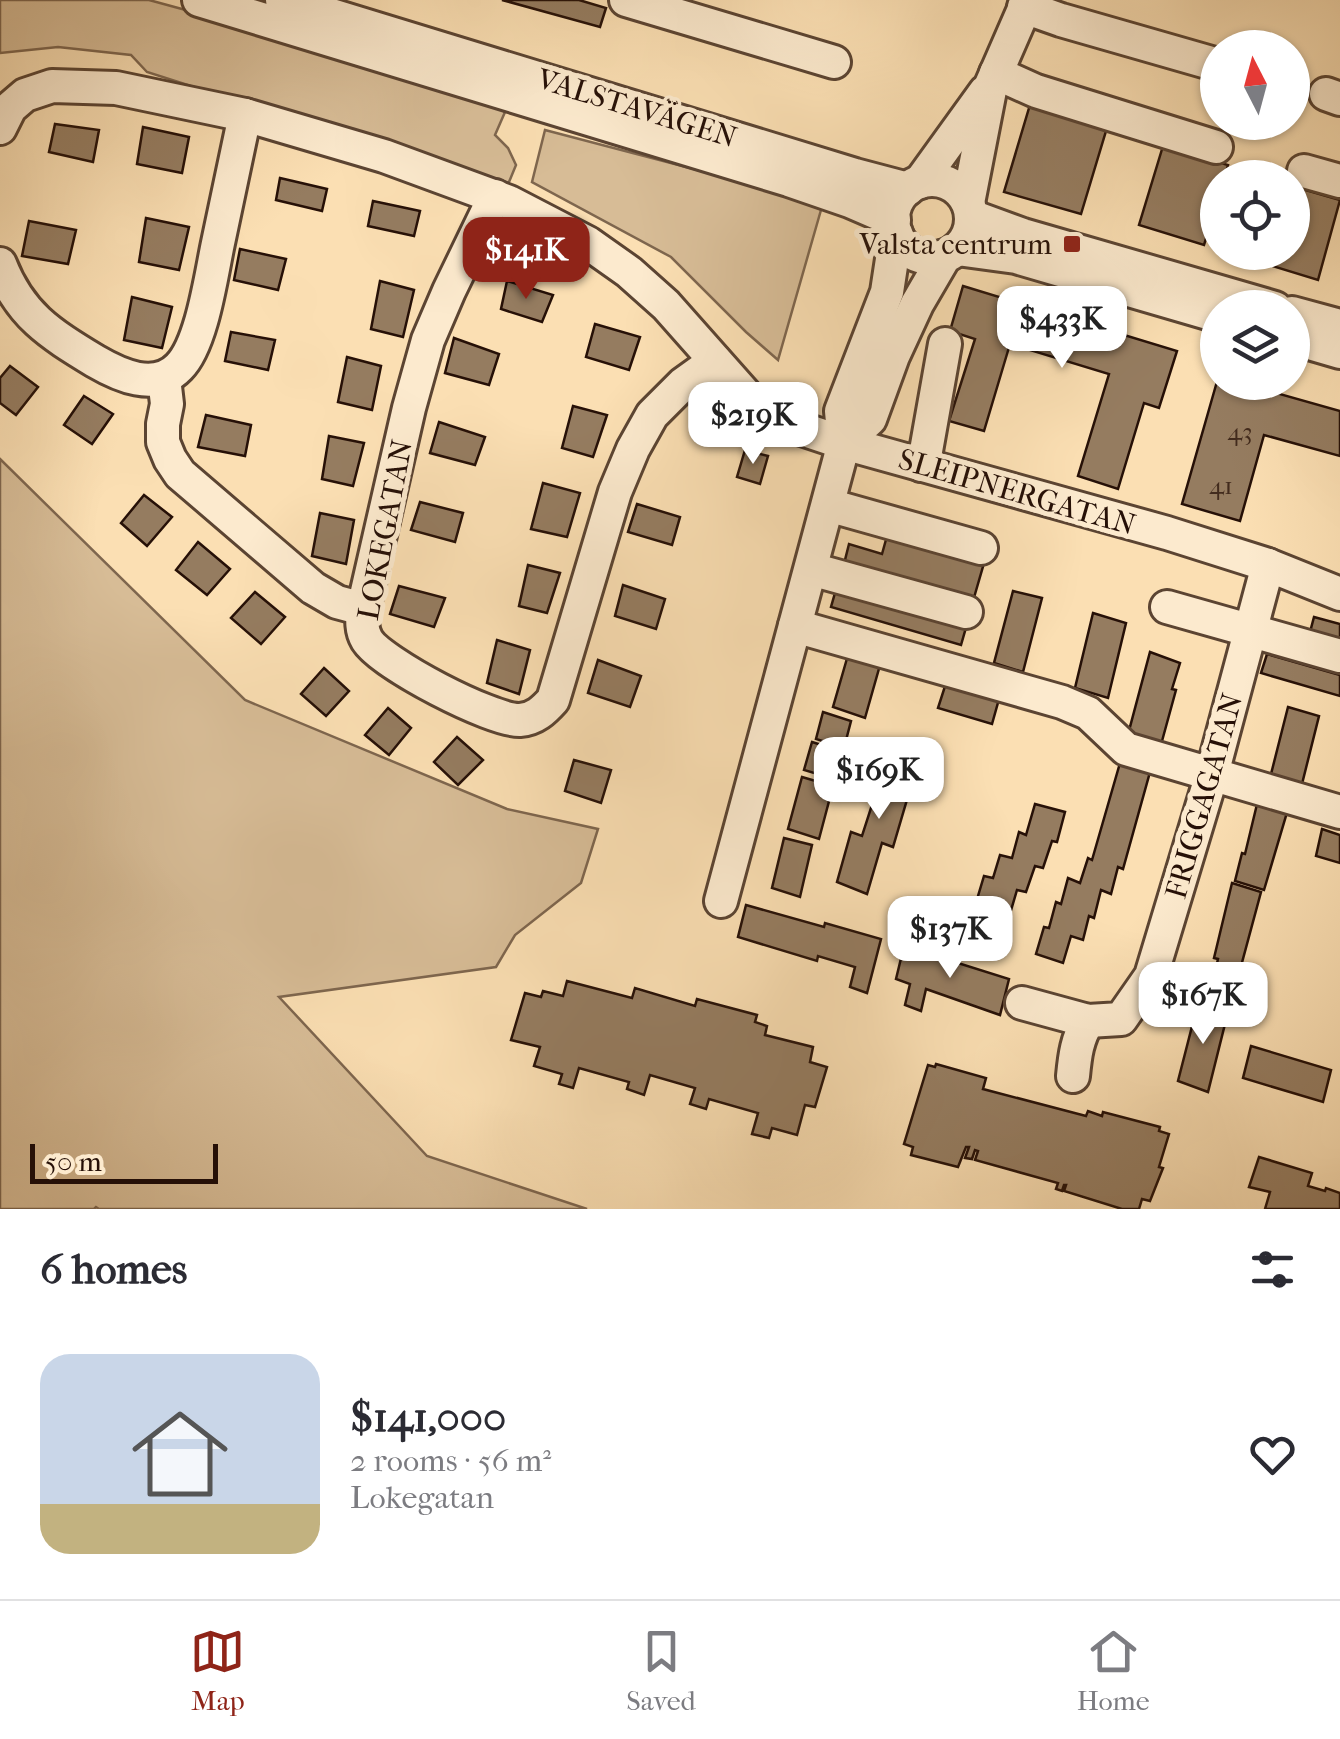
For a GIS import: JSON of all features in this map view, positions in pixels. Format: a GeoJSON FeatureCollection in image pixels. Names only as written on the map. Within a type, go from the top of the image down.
{"type":"FeatureCollection","features":[{"type":"Feature","properties":{"kind":"street","name":"VALSTAVÄGEN"},"geometry":{"type":"LineString","coordinates":[[199,0],[365,24],[850,201],[895,227],[904,245],[918,256],[932,258],[951,253],[1016,257],[1200,311]]}},
{"type":"Feature","properties":{"kind":"street","name":"VALSTAVÄGEN"},"geometry":{"type":"LineString","coordinates":[[282,0],[855,175],[914,185],[934,180],[947,183],[960,192],[970,209],[1023,235],[1213,290]]}},
{"type":"Feature","properties":{"kind":"street"},"geometry":{"type":"LineString","coordinates":[[626,0],[834,62]]}},
{"type":"Feature","properties":{"kind":"street"},"geometry":{"type":"LineString","coordinates":[[721,900],[844,443],[842,411],[887,292],[895,207],[993,79],[1026,3],[1061,20],[1200,60]]}},
{"type":"Feature","properties":{"kind":"street"},"geometry":{"type":"LineString","coordinates":[[993,79],[1216,146]]}},
{"type":"Feature","properties":{"kind":"street"},"geometry":{"type":"LineString","coordinates":[[844,443],[870,419],[892,356],[917,304],[970,230],[970,209],[993,79]]}},
{"type":"Feature","properties":{"kind":"street","name":"SLEIPNERGATAN"},"geometry":{"type":"LineString","coordinates":[[0,128],[10,108],[25,96],[52,86],[116,88],[245,115],[384,156],[495,196],[588,243],[629,272],[666,306],[759,410],[790,425],[1166,534],[1340,594]]}},
{"type":"Feature","properties":{"kind":"street"},"geometry":{"type":"LineString","coordinates":[[0,264],[27,313],[62,341],[113,372],[142,380],[164,378],[180,367],[193,345],[245,115]]}},
{"type":"Feature","properties":{"kind":"street"},"geometry":{"type":"LineString","coordinates":[[1310,173],[1340,181]]}},
{"type":"Feature","properties":{"kind":"street","name":"LOKEGATAN"},"geometry":{"type":"LineString","coordinates":[[495,196],[448,290],[428,340],[409,408],[363,609],[362,626],[367,640],[377,650],[415,676],[472,706],[520,720],[542,712],[553,700],[616,492],[633,449],[652,415],[683,384],[716,361]]}},
{"type":"Feature","properties":{"kind":"street"},"geometry":{"type":"LineString","coordinates":[[1310,318],[1340,326]]}},
{"type":"Feature","properties":{"kind":"street"},"geometry":{"type":"LineString","coordinates":[[1310,343],[1340,352]]}},
{"type":"Feature","properties":{"kind":"street"},"geometry":{"type":"LineString","coordinates":[[921,465],[946,344]]}},
{"type":"Feature","properties":{"kind":"street"},"geometry":{"type":"LineString","coordinates":[[164,378],[167,404],[163,442],[180,474],[312,588],[338,602],[363,609]]}},
{"type":"Feature","properties":{"kind":"street"},"geometry":{"type":"LineString","coordinates":[[828,505],[981,548]]}},
{"type":"Feature","properties":{"kind":"street","name":"FRIGGAGATAN"},"geometry":{"type":"LineString","coordinates":[[1073,1076],[1076,1047],[1152,976],[1268,566]]}},
{"type":"Feature","properties":{"kind":"street"},"geometry":{"type":"LineString","coordinates":[[810,569],[966,612]]}},
{"type":"Feature","properties":{"kind":"street"},"geometry":{"type":"LineString","coordinates":[[1167,608],[1340,656]]}},
{"type":"Feature","properties":{"kind":"street"},"geometry":{"type":"LineString","coordinates":[[795,626],[1062,702],[1088,713],[1126,749],[1340,812]]}},
{"type":"Feature","properties":{"kind":"street"},"geometry":{"type":"LineString","coordinates":[[1022,1004],[1104,1020]]}},
{"type":"Feature","properties":{"kind":"shaded area"},"geometry":{"type":"Polygon","coordinates":[[[0,0],[149,0],[439,79],[505,112],[495,135],[508,148],[516,165],[507,187],[147,72],[131,55],[58,47],[0,53],[0,0]]]}},
{"type":"Feature","properties":{"kind":"shaded area"},"geometry":{"type":"Polygon","coordinates":[[[545,130],[823,203],[778,360],[671,257],[532,182],[545,130]]]}},
{"type":"Feature","properties":{"kind":"shaded area"},"geometry":{"type":"Polygon","coordinates":[[[0,459],[245,700],[507,809],[598,829],[581,883],[515,935],[496,967],[279,997],[427,1156],[587,1209],[0,1209],[0,459]]]}},
{"type":"Feature","properties":{"kind":"building"},"geometry":{"type":"Polygon","coordinates":[[[502,0],[579,0],[606,8],[600,27],[502,0]]]}},
{"type":"Feature","properties":{"kind":"building"},"geometry":{"type":"Polygon","coordinates":[[[1032,98],[1109,121],[1081,214],[1004,192],[1032,98]]]}},
{"type":"Feature","properties":{"kind":"building"},"geometry":{"type":"Polygon","coordinates":[[[55,124],[99,130],[93,162],[49,152],[55,124]]]}},
{"type":"Feature","properties":{"kind":"building"},"geometry":{"type":"Polygon","coordinates":[[[143,127],[189,137],[182,173],[137,164],[143,127]]]}},
{"type":"Feature","properties":{"kind":"building"},"geometry":{"type":"Polygon","coordinates":[[[1163,146],[1211,160],[1200,160],[1200,244],[1139,225],[1163,146]]]}},
{"type":"Feature","properties":{"kind":"building"},"geometry":{"type":"Polygon","coordinates":[[[280,178],[327,189],[322,211],[276,200],[280,178]]]}},
{"type":"Feature","properties":{"kind":"building"},"geometry":{"type":"Polygon","coordinates":[[[1310,191],[1340,200],[1318,280],[1286,270],[1310,270],[1310,191]]]}},
{"type":"Feature","properties":{"kind":"building"},"geometry":{"type":"Polygon","coordinates":[[[373,201],[420,211],[414,236],[368,226],[373,201]]]}},
{"type":"Feature","properties":{"kind":"building"},"geometry":{"type":"Polygon","coordinates":[[[146,218],[189,227],[179,270],[139,262],[146,218]]]}},
{"type":"Feature","properties":{"kind":"building"},"geometry":{"type":"Polygon","coordinates":[[[29,221],[76,230],[68,264],[22,256],[29,221]]]}},
{"type":"Feature","properties":{"kind":"building"},"geometry":{"type":"Polygon","coordinates":[[[240,249],[286,259],[278,290],[234,280],[240,249]]]}},
{"type":"Feature","properties":{"kind":"building"},"geometry":{"type":"Polygon","coordinates":[[[380,281],[414,290],[403,337],[371,329],[380,281]]]}},
{"type":"Feature","properties":{"kind":"building"},"geometry":{"type":"Polygon","coordinates":[[[507,281],[553,295],[542,322],[501,309],[507,281]]]}},
{"type":"Feature","properties":{"kind":"building"},"geometry":{"type":"Polygon","coordinates":[[[963,286],[1177,351],[1159,408],[1144,403],[1118,489],[1078,476],[1109,374],[1010,344],[984,431],[949,421],[975,339],[950,331],[963,286]]]}},
{"type":"Feature","properties":{"kind":"building"},"geometry":{"type":"Polygon","coordinates":[[[132,297],[172,307],[162,348],[124,340],[132,297]]]}},
{"type":"Feature","properties":{"kind":"building"},"geometry":{"type":"Polygon","coordinates":[[[595,324],[640,337],[629,370],[586,357],[595,324]]]}},
{"type":"Feature","properties":{"kind":"building"},"geometry":{"type":"Polygon","coordinates":[[[231,332],[275,340],[268,370],[225,361],[231,332]]]}},
{"type":"Feature","properties":{"kind":"building"},"geometry":{"type":"Polygon","coordinates":[[[454,338],[499,354],[489,385],[445,373],[454,338]]]}},
{"type":"Feature","properties":{"kind":"building"},"geometry":{"type":"Polygon","coordinates":[[[347,357],[381,366],[372,410],[338,402],[347,357]]]}},
{"type":"Feature","properties":{"kind":"building"},"geometry":{"type":"Polygon","coordinates":[[[10,366],[38,387],[16,415],[0,403],[0,378],[10,366]]]}},
{"type":"Feature","properties":{"kind":"building"},"geometry":{"type":"Polygon","coordinates":[[[84,396],[113,414],[92,444],[64,425],[84,396]]]}},
{"type":"Feature","properties":{"kind":"building"},"geometry":{"type":"Polygon","coordinates":[[[1212,400],[1301,400],[1340,411],[1340,456],[1264,435],[1240,521],[1182,504],[1212,400]]]}},
{"type":"Feature","properties":{"kind":"building"},"geometry":{"type":"Polygon","coordinates":[[[573,406],[607,415],[593,457],[562,448],[573,406]]]}},
{"type":"Feature","properties":{"kind":"building"},"geometry":{"type":"Polygon","coordinates":[[[206,415],[251,425],[245,456],[198,447],[206,415]]]}},
{"type":"Feature","properties":{"kind":"building"},"geometry":{"type":"Polygon","coordinates":[[[439,422],[485,437],[475,465],[430,453],[439,422]]]}},
{"type":"Feature","properties":{"kind":"building"},"geometry":{"type":"Polygon","coordinates":[[[329,436],[364,443],[353,486],[322,479],[329,436]]]}},
{"type":"Feature","properties":{"kind":"building"},"geometry":{"type":"Polygon","coordinates":[[[745,450],[768,456],[760,484],[737,477],[745,450]]]}},
{"type":"Feature","properties":{"kind":"building"},"geometry":{"type":"Polygon","coordinates":[[[543,483],[580,493],[567,537],[531,529],[543,483]]]}},
{"type":"Feature","properties":{"kind":"building"},"geometry":{"type":"Polygon","coordinates":[[[144,495],[172,517],[147,546],[121,523],[144,495]]]}},
{"type":"Feature","properties":{"kind":"building"},"geometry":{"type":"Polygon","coordinates":[[[420,502],[463,513],[455,542],[411,530],[420,502]]]}},
{"type":"Feature","properties":{"kind":"building"},"geometry":{"type":"Polygon","coordinates":[[[637,504],[680,517],[672,545],[628,532],[637,504]]]}},
{"type":"Feature","properties":{"kind":"building"},"geometry":{"type":"Polygon","coordinates":[[[320,513],[354,520],[346,564],[312,556],[320,513]]]}},
{"type":"Feature","properties":{"kind":"building"},"geometry":{"type":"Polygon","coordinates":[[[887,536],[984,563],[973,601],[844,564],[849,544],[882,554],[887,536]]]}},
{"type":"Feature","properties":{"kind":"building"},"geometry":{"type":"Polygon","coordinates":[[[198,542],[230,569],[207,595],[176,570],[198,542]]]}},
{"type":"Feature","properties":{"kind":"building"},"geometry":{"type":"Polygon","coordinates":[[[528,565],[560,573],[547,613],[519,606],[528,565]]]}},
{"type":"Feature","properties":{"kind":"building"},"geometry":{"type":"Polygon","coordinates":[[[623,585],[665,599],[656,629],[615,616],[623,585]]]}},
{"type":"Feature","properties":{"kind":"building"},"geometry":{"type":"Polygon","coordinates":[[[399,586],[445,598],[434,627],[390,614],[399,586]]]}},
{"type":"Feature","properties":{"kind":"building"},"geometry":{"type":"Polygon","coordinates":[[[837,586],[967,624],[961,645],[831,607],[837,586]]]}},
{"type":"Feature","properties":{"kind":"building"},"geometry":{"type":"Polygon","coordinates":[[[1013,591],[1042,598],[1023,672],[994,663],[1013,591]]]}},
{"type":"Feature","properties":{"kind":"building"},"geometry":{"type":"Polygon","coordinates":[[[255,592],[285,617],[261,644],[231,618],[255,592]]]}},
{"type":"Feature","properties":{"kind":"building"},"geometry":{"type":"Polygon","coordinates":[[[1093,613],[1126,623],[1108,698],[1075,688],[1093,613]]]}},
{"type":"Feature","properties":{"kind":"building"},"geometry":{"type":"Polygon","coordinates":[[[1314,617],[1340,624],[1340,645],[1309,636],[1314,617]]]}},
{"type":"Feature","properties":{"kind":"building"},"geometry":{"type":"Polygon","coordinates":[[[497,640],[530,650],[519,694],[487,683],[497,640]]]}},
{"type":"Feature","properties":{"kind":"building"},"geometry":{"type":"Polygon","coordinates":[[[1150,652],[1180,663],[1159,752],[1126,742],[1150,652]]]}},
{"type":"Feature","properties":{"kind":"building"},"geometry":{"type":"Polygon","coordinates":[[[1267,654],[1340,675],[1340,696],[1261,673],[1267,654]]]}},
{"type":"Feature","properties":{"kind":"building"},"geometry":{"type":"Polygon","coordinates":[[[848,655],[880,665],[865,718],[833,707],[848,655]]]}},
{"type":"Feature","properties":{"kind":"building"},"geometry":{"type":"Polygon","coordinates":[[[598,660],[641,676],[630,707],[588,693],[598,660]]]}},
{"type":"Feature","properties":{"kind":"building"},"geometry":{"type":"Polygon","coordinates":[[[324,668],[349,691],[326,716],[301,694],[324,668]]]}},
{"type":"Feature","properties":{"kind":"building"},"geometry":{"type":"Polygon","coordinates":[[[946,683],[999,699],[992,724],[938,708],[946,683]]]}},
{"type":"Feature","properties":{"kind":"building"},"geometry":{"type":"Polygon","coordinates":[[[1288,707],[1319,716],[1300,792],[1269,782],[1288,707]]]}},
{"type":"Feature","properties":{"kind":"building"},"geometry":{"type":"Polygon","coordinates":[[[388,708],[411,728],[389,755],[365,735],[388,708]]]}},
{"type":"Feature","properties":{"kind":"building"},"geometry":{"type":"Polygon","coordinates":[[[823,712],[851,721],[844,748],[816,739],[823,712]]]}},
{"type":"Feature","properties":{"kind":"building"},"geometry":{"type":"Polygon","coordinates":[[[457,737],[483,760],[458,785],[434,762],[457,737]]]}},
{"type":"Feature","properties":{"kind":"building"},"geometry":{"type":"Polygon","coordinates":[[[812,742],[841,751],[834,779],[804,770],[812,742]]]}},
{"type":"Feature","properties":{"kind":"building"},"geometry":{"type":"Polygon","coordinates":[[[890,749],[919,759],[893,847],[882,843],[867,894],[837,882],[851,832],[862,836],[890,749]]]}},
{"type":"Feature","properties":{"kind":"building"},"geometry":{"type":"Polygon","coordinates":[[[574,760],[611,770],[601,803],[565,791],[574,760]]]}},
{"type":"Feature","properties":{"kind":"building"},"geometry":{"type":"Polygon","coordinates":[[[1120,763],[1150,772],[1123,869],[1118,867],[1111,894],[1101,890],[1083,940],[1071,936],[1063,963],[1036,954],[1056,902],[1061,904],[1068,878],[1080,883],[1088,858],[1092,860],[1120,763]]]}},
{"type":"Feature","properties":{"kind":"building"},"geometry":{"type":"Polygon","coordinates":[[[802,777],[833,786],[819,839],[788,829],[802,777]]]}},
{"type":"Feature","properties":{"kind":"building"},"geometry":{"type":"Polygon","coordinates":[[[1258,800],[1288,809],[1264,890],[1235,881],[1258,800]]]}},
{"type":"Feature","properties":{"kind":"building"},"geometry":{"type":"Polygon","coordinates":[[[1035,804],[1065,812],[1057,842],[1052,841],[1043,868],[1035,866],[1026,892],[1017,890],[1009,917],[998,913],[990,941],[957,931],[964,903],[975,906],[984,876],[993,878],[1000,855],[1012,858],[1019,832],[1026,835],[1035,804]]]}},
{"type":"Feature","properties":{"kind":"building"},"geometry":{"type":"Polygon","coordinates":[[[1322,829],[1340,835],[1340,863],[1316,856],[1322,829]]]}},
{"type":"Feature","properties":{"kind":"building"},"geometry":{"type":"Polygon","coordinates":[[[784,838],[812,845],[800,897],[772,888],[784,838]]]}},
{"type":"Feature","properties":{"kind":"building"},"geometry":{"type":"Polygon","coordinates":[[[1232,883],[1261,892],[1240,970],[1246,972],[1239,997],[1211,989],[1218,959],[1214,958],[1232,883]]]}},
{"type":"Feature","properties":{"kind":"building"},"geometry":{"type":"Polygon","coordinates":[[[746,905],[881,939],[867,993],[850,987],[855,967],[818,956],[817,961],[738,937],[746,905]]]}},
{"type":"Feature","properties":{"kind":"building"},"geometry":{"type":"Polygon","coordinates":[[[904,946],[1009,979],[1000,1015],[926,989],[921,1011],[905,1005],[910,984],[896,979],[904,946]]]}},
{"type":"Feature","properties":{"kind":"building"},"geometry":{"type":"Polygon","coordinates":[[[567,981],[632,998],[635,988],[695,1006],[697,999],[757,1015],[755,1022],[767,1026],[765,1035],[813,1047],[810,1062],[827,1067],[815,1107],[805,1105],[797,1135],[772,1128],[769,1138],[752,1134],[758,1113],[709,1099],[706,1109],[690,1104],[695,1088],[650,1075],[644,1095],[627,1089],[629,1082],[579,1068],[573,1088],[559,1084],[562,1074],[534,1066],[540,1047],[511,1040],[525,993],[541,997],[543,991],[563,996],[567,981]]]}},
{"type":"Feature","properties":{"kind":"building"},"geometry":{"type":"Polygon","coordinates":[[[1198,1003],[1228,1012],[1208,1092],[1178,1081],[1198,1003]]]}},
{"type":"Feature","properties":{"kind":"building"},"geometry":{"type":"Polygon","coordinates":[[[1251,1046],[1331,1070],[1323,1102],[1243,1078],[1251,1046]]]}},
{"type":"Feature","properties":{"kind":"building"},"geometry":{"type":"Polygon","coordinates":[[[928,1065],[986,1078],[983,1089],[1086,1116],[1088,1111],[1102,1116],[1103,1112],[1160,1127],[1159,1131],[1169,1134],[1159,1167],[1163,1168],[1150,1201],[1142,1199],[1139,1209],[1122,1209],[1064,1191],[1066,1185],[1062,1191],[1056,1189],[1058,1183],[975,1160],[975,1150],[972,1159],[965,1158],[969,1147],[958,1167],[911,1155],[913,1147],[904,1144],[928,1065]]]}},
{"type":"Feature","properties":{"kind":"building"},"geometry":{"type":"Polygon","coordinates":[[[1259,1157],[1312,1173],[1308,1186],[1340,1193],[1340,1209],[1265,1209],[1270,1192],[1249,1187],[1259,1157]]]}},
{"type":"Feature","properties":{"kind":"place","name":"Valsta centrum"},"geometry":{"type":"Point","coordinates":[1072,244]}}]}
